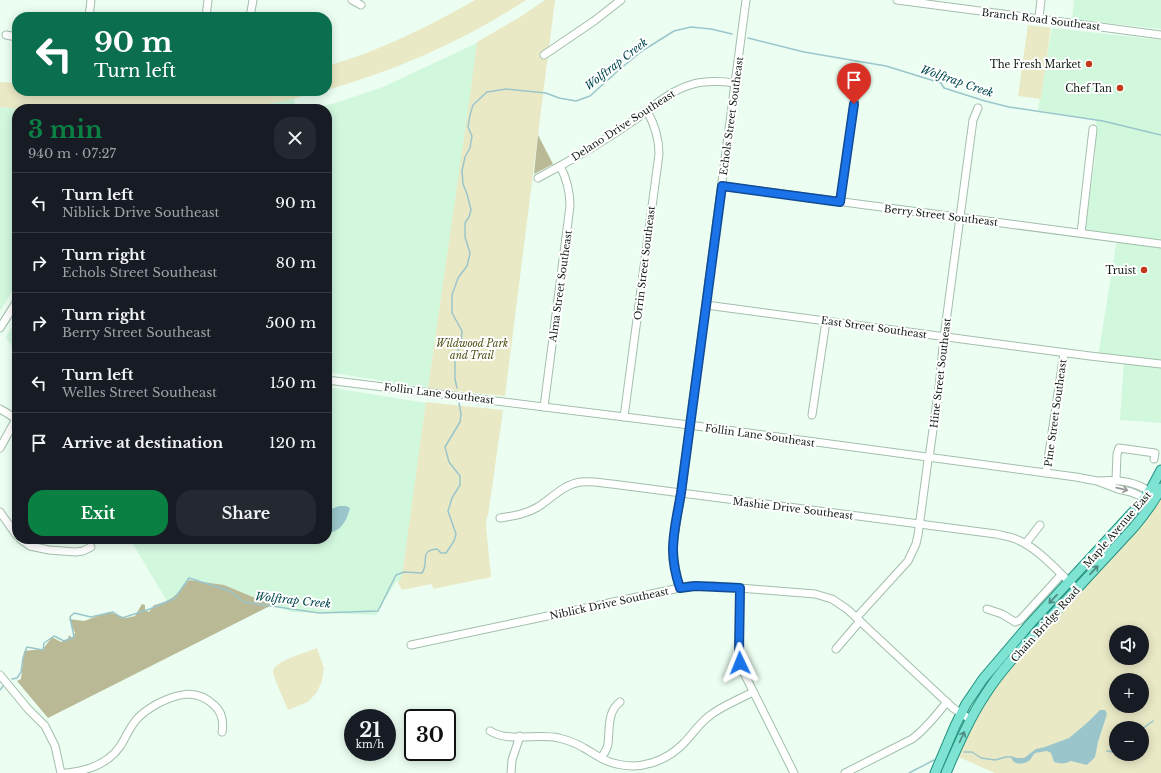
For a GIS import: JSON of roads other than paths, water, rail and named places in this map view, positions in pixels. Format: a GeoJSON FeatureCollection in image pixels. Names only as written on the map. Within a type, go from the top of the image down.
{"type":"FeatureCollection","features":[{"type":"Feature","properties":{"kind":"main road","name":"Maple Avenue East"},"geometry":{"type":"LineString","coordinates":[[962,714],[966,704],[994,665],[1069,582],[1151,495],[1161,470]]}},
{"type":"Feature","properties":{"kind":"main road","name":"Chain Bridge Road"},"geometry":{"type":"LineString","coordinates":[[946,773],[970,719],[999,675],[1134,527],[1144,515],[1151,495],[1161,488]]}},
{"type":"Feature","properties":{"kind":"main road"},"geometry":{"type":"LineString","coordinates":[[935,773],[962,714]]}},
{"type":"Feature","properties":{"kind":"street"},"geometry":{"type":"LineString","coordinates":[[90,12],[91,0]]}},
{"type":"Feature","properties":{"kind":"street"},"geometry":{"type":"LineString","coordinates":[[207,12],[208,0]]}},
{"type":"Feature","properties":{"kind":"street"},"geometry":{"type":"LineString","coordinates":[[251,12],[253,0]]}},
{"type":"Feature","properties":{"kind":"street"},"geometry":{"type":"LineString","coordinates":[[352,0],[361,5]]}},
{"type":"Feature","properties":{"kind":"street"},"geometry":{"type":"LineString","coordinates":[[544,55],[588,26],[621,0]]}},
{"type":"Feature","properties":{"kind":"street","name":"Echols Street Southeast"},"geometry":{"type":"LineString","coordinates":[[680,588],[676,574],[673,551],[674,537],[746,0]]}},
{"type":"Feature","properties":{"kind":"street","name":"Branch Road Southeast"},"geometry":{"type":"LineString","coordinates":[[897,0],[965,5],[1039,18],[1161,35]]}},
{"type":"Feature","properties":{"kind":"street"},"geometry":{"type":"LineString","coordinates":[[1039,18],[1041,0]]}},
{"type":"Feature","properties":{"kind":"street"},"geometry":{"type":"LineString","coordinates":[[6,35],[12,36]]}},
{"type":"Feature","properties":{"kind":"street"},"geometry":{"type":"LineString","coordinates":[[840,202],[859,78]]}},
{"type":"Feature","properties":{"kind":"street","name":"Delano Drive Southeast"},"geometry":{"type":"LineString","coordinates":[[538,178],[619,130],[672,93],[689,85],[708,81],[735,83]]}},
{"type":"Feature","properties":{"kind":"street","name":"Hine Street Southeast"},"geometry":{"type":"LineString","coordinates":[[836,649],[908,561],[916,544],[939,387],[944,337],[973,120],[978,108]]}},
{"type":"Feature","properties":{"kind":"street","name":"Orrin Street Southeast"},"geometry":{"type":"LineString","coordinates":[[624,417],[659,154],[657,133],[654,123],[647,111]]}},
{"type":"Feature","properties":{"kind":"street"},"geometry":{"type":"LineString","coordinates":[[1080,233],[1093,129]]}},
{"type":"Feature","properties":{"kind":"street","name":"Alma Street Southeast"},"geometry":{"type":"LineString","coordinates":[[544,407],[570,206],[568,182],[560,166]]}},
{"type":"Feature","properties":{"kind":"street","name":"Berry Street Southeast"},"geometry":{"type":"LineString","coordinates":[[722,186],[1161,244]]}},
{"type":"Feature","properties":{"kind":"street","name":"East Street Southeast"},"geometry":{"type":"LineString","coordinates":[[706,305],[1064,353],[1161,364]]}},
{"type":"Feature","properties":{"kind":"street"},"geometry":{"type":"LineString","coordinates":[[0,328],[12,309]]}},
{"type":"Feature","properties":{"kind":"street"},"geometry":{"type":"LineString","coordinates":[[812,415],[826,321]]}},
{"type":"Feature","properties":{"kind":"street","name":"Pine Street Southeast"},"geometry":{"type":"LineString","coordinates":[[1046,473],[1064,353]]}},
{"type":"Feature","properties":{"kind":"street","name":"Follin Lane Southeast"},"geometry":{"type":"LineString","coordinates":[[332,381],[689,425],[1097,481],[1116,480],[1135,484],[1151,495]]}},
{"type":"Feature","properties":{"kind":"street"},"geometry":{"type":"LineString","coordinates":[[0,409],[12,416]]}},
{"type":"Feature","properties":{"kind":"street"},"geometry":{"type":"LineString","coordinates":[[0,448],[12,428]]}},
{"type":"Feature","properties":{"kind":"street"},"geometry":{"type":"LineString","coordinates":[[1116,480],[1117,454],[1119,448],[1155,453],[1154,459]]}},
{"type":"Feature","properties":{"kind":"street","name":"Follin Lane Southeast"},"geometry":{"type":"LineString","coordinates":[[1097,481],[1118,489],[1151,495]]}},
{"type":"Feature","properties":{"kind":"street","name":"Mashie Drive Southeast"},"geometry":{"type":"LineString","coordinates":[[500,518],[530,512],[566,487],[581,482],[612,484],[1010,537],[1026,544],[1077,589]]}},
{"type":"Feature","properties":{"kind":"street"},"geometry":{"type":"LineString","coordinates":[[0,512],[12,529]]}},
{"type":"Feature","properties":{"kind":"street"},"geometry":{"type":"LineString","coordinates":[[1026,544],[1040,525]]}},
{"type":"Feature","properties":{"kind":"street"},"geometry":{"type":"LineString","coordinates":[[27,544],[49,550],[76,552],[83,551],[91,547]]}},
{"type":"Feature","properties":{"kind":"street"},"geometry":{"type":"LineString","coordinates":[[986,609],[1002,614],[1015,622],[1020,620],[1062,575]]}},
{"type":"Feature","properties":{"kind":"street","name":"Niblick Drive Southeast"},"geometry":{"type":"LineString","coordinates":[[412,646],[695,586],[740,588],[823,596],[839,602],[947,702],[970,719]]}},
{"type":"Feature","properties":{"kind":"street"},"geometry":{"type":"LineString","coordinates":[[740,588],[740,663],[794,773]]}},
{"type":"Feature","properties":{"kind":"street"},"geometry":{"type":"LineString","coordinates":[[0,675],[28,709],[45,726],[55,746],[61,773]]}},
{"type":"Feature","properties":{"kind":"street"},"geometry":{"type":"LineString","coordinates":[[490,731],[505,737],[543,736],[559,738],[584,747],[601,758],[616,764],[633,766],[653,763],[663,759],[678,749],[708,716],[753,692]]}},
{"type":"Feature","properties":{"kind":"street"},"geometry":{"type":"LineString","coordinates":[[66,773],[93,768],[106,761],[121,747],[132,726],[142,714],[165,700],[180,695],[193,694],[200,696],[215,705],[222,716],[222,732]]}},
{"type":"Feature","properties":{"kind":"street"},"geometry":{"type":"LineString","coordinates":[[601,758],[607,746],[610,716],[620,702]]}},
{"type":"Feature","properties":{"kind":"street"},"geometry":{"type":"LineString","coordinates":[[845,773],[912,740],[929,724],[947,702]]}},
{"type":"Feature","properties":{"kind":"street"},"geometry":{"type":"LineString","coordinates":[[511,773],[513,755],[520,736]]}},
{"type":"Feature","properties":{"kind":"water"},"geometry":{"type":"Polygon","coordinates":[[[339,506],[346,506],[350,508],[343,525],[332,532],[332,509],[339,506]]]}},
{"type":"Feature","properties":{"kind":"water"},"geometry":{"type":"Polygon","coordinates":[[[1100,710],[1105,710],[1107,714],[1095,757],[1087,765],[1071,761],[1067,763],[1054,762],[1051,753],[1047,751],[1035,753],[1029,761],[1023,763],[1015,763],[1013,761],[1011,756],[1024,758],[1036,749],[1069,738],[1100,710]]]}},
{"type":"Feature","properties":{"kind":"waterway","name":"Wolftrap Creek"},"geometry":{"type":"LineString","coordinates":[[457,388],[455,379],[455,358],[461,343],[462,331],[452,313],[452,295],[458,278],[467,266],[470,253],[465,237],[465,223],[471,210],[463,184],[462,171],[465,157],[470,148],[472,136],[468,127],[473,105],[487,92],[506,89],[546,93],[559,98],[576,101],[590,96],[642,51],[674,31],[691,27],[711,29],[732,34]]}},
{"type":"Feature","properties":{"kind":"waterway","name":"Wolftrap Creek"},"geometry":{"type":"LineString","coordinates":[[748,38],[804,52],[886,66],[941,83],[944,88],[1009,107],[1103,121],[1161,135]]}},
{"type":"Feature","properties":{"kind":"waterway","name":"Wolftrap Creek"},"geometry":{"type":"LineString","coordinates":[[12,679],[17,678],[21,672],[23,658],[27,647],[43,650],[44,643],[54,636],[64,641],[74,637],[70,617],[74,613],[91,617],[113,612],[122,618],[150,609],[175,598],[189,578],[230,591],[244,602],[319,613],[378,611],[396,575],[404,572],[422,573],[426,554],[431,550],[437,549],[441,553],[446,553],[454,541],[456,534],[448,511],[452,498],[460,485],[460,476],[449,462],[445,447],[460,422],[461,414],[459,403]]}},
{"type":"Feature","properties":{"kind":"waterway","name":"Wolftrap Creek"},"geometry":{"type":"LineString","coordinates":[[0,690],[3,686]]}},
{"type":"Feature","properties":{"kind":"waterway"},"geometry":{"type":"LineString","coordinates":[[1149,724],[1153,721]]}},
{"type":"Feature","properties":{"kind":"waterway"},"geometry":{"type":"LineString","coordinates":[[964,752],[972,752],[981,758],[995,760],[1011,757]]}},
{"type":"Feature","properties":{"kind":"waterway"},"geometry":{"type":"LineString","coordinates":[[909,773],[934,760]]}},
{"type":"Feature","properties":{"kind":"place","name":"The Fresh Market"},"geometry":{"type":"Point","coordinates":[1089,64]}},
{"type":"Feature","properties":{"kind":"place","name":"Chef Tan"},"geometry":{"type":"Point","coordinates":[1120,88]}},
{"type":"Feature","properties":{"kind":"place","name":"Truist"},"geometry":{"type":"Point","coordinates":[1144,270]}},
{"type":"Feature","properties":{"kind":"park label","name":"Wildwood Park and Trail"},"geometry":{"type":"Point","coordinates":[472,348]}}]}
